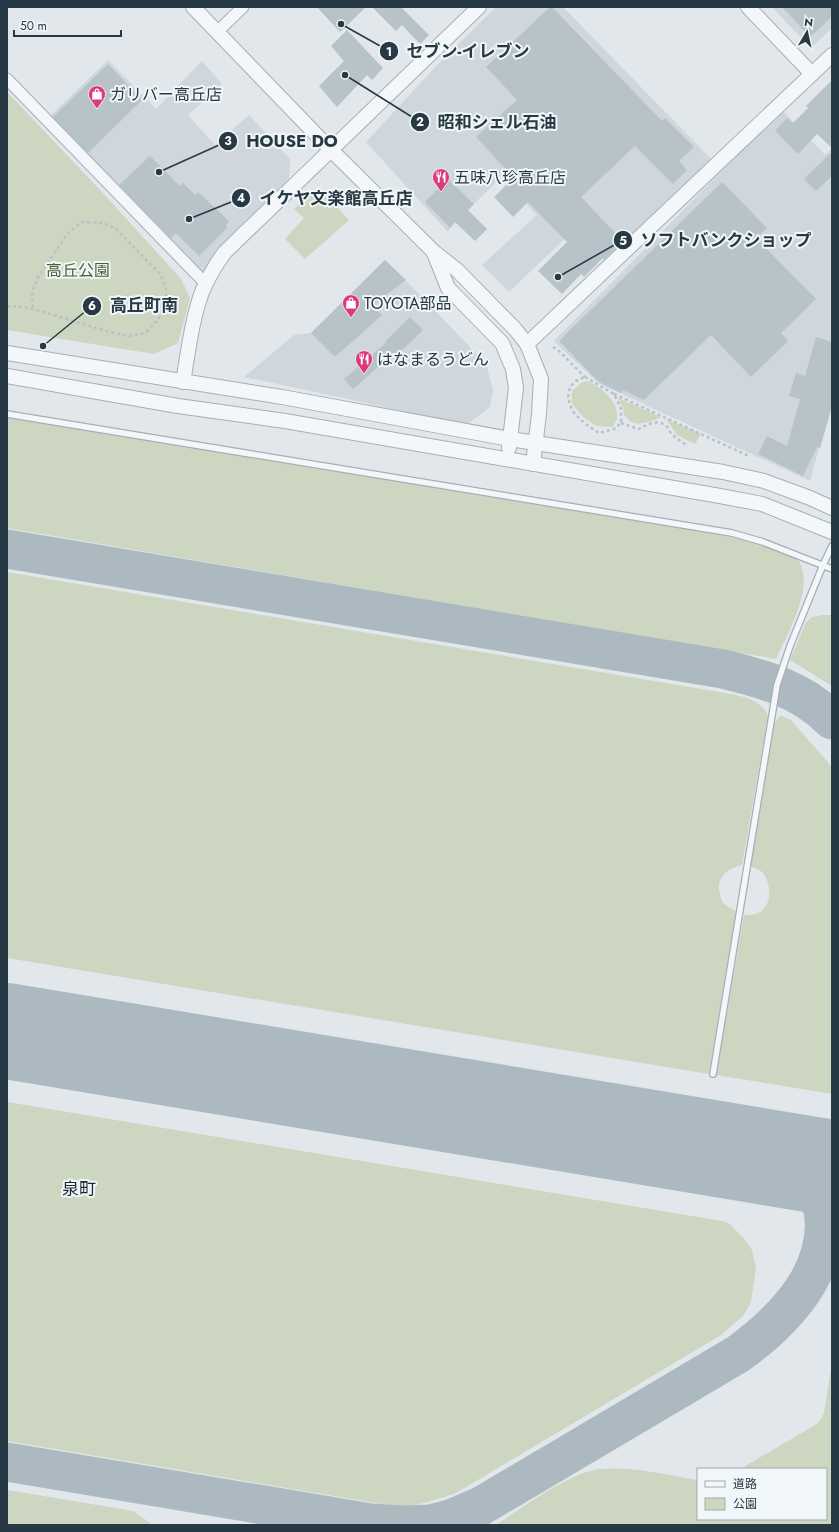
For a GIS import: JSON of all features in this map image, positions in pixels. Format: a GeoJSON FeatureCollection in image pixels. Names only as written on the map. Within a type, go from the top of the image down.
{"type":"FeatureCollection","features":[{"type":"Feature","properties":{"kind":"street"},"geometry":{"type":"LineString","coordinates":[[193,7],[331,150],[434,252],[458,270],[515,329],[527,344],[541,379],[541,395],[533,464]]}},
{"type":"Feature","properties":{"kind":"street"},"geometry":{"type":"LineString","coordinates":[[217,32],[243,7]]}},
{"type":"Feature","properties":{"kind":"street"},"geometry":{"type":"LineString","coordinates":[[182,382],[197,311],[206,284],[218,262],[232,244],[479,7]]}},
{"type":"Feature","properties":{"kind":"street"},"geometry":{"type":"LineString","coordinates":[[748,7],[812,74]]}},
{"type":"Feature","properties":{"kind":"street"},"geometry":{"type":"LineString","coordinates":[[527,344],[832,55]]}},
{"type":"Feature","properties":{"kind":"street"},"geometry":{"type":"LineString","coordinates":[[7,79],[206,284]]}},
{"type":"Feature","properties":{"kind":"street"},"geometry":{"type":"LineString","coordinates":[[434,252],[448,288],[502,343],[513,369],[516,388],[507,460]]}},
{"type":"Feature","properties":{"kind":"street"},"geometry":{"type":"LineString","coordinates":[[7,353],[282,397],[536,444],[723,472],[764,481],[832,508]]}},
{"type":"Feature","properties":{"kind":"street"},"geometry":{"type":"LineString","coordinates":[[7,376],[178,406],[285,421],[762,504],[832,532]]}},
{"type":"Feature","properties":{"kind":"lane"},"geometry":{"type":"LineString","coordinates":[[7,414],[732,533],[764,542],[832,569]]}},
{"type":"Feature","properties":{"kind":"lane"},"geometry":{"type":"LineString","coordinates":[[713,1074],[777,685],[784,662],[822,565],[832,546]]}},
{"type":"Feature","properties":{"kind":"path"},"geometry":{"type":"LineString","coordinates":[[7,307],[16,306],[33,309],[109,332],[130,336],[145,333],[158,320],[166,303],[166,287],[160,274],[116,229],[104,223],[82,222],[68,233],[38,277],[32,292],[33,309]]}},
{"type":"Feature","properties":{"kind":"path"},"geometry":{"type":"LineString","coordinates":[[553,347],[558,350],[585,377],[614,394],[749,456]]}},
{"type":"Feature","properties":{"kind":"path"},"geometry":{"type":"LineString","coordinates":[[585,377],[577,379],[570,387],[568,397],[573,411],[585,423],[599,433],[614,429],[621,423],[622,408],[614,394]]}},
{"type":"Feature","properties":{"kind":"path"},"geometry":{"type":"LineString","coordinates":[[621,423],[639,429],[658,422],[666,426],[672,434],[682,440],[687,446]]}},
{"type":"Feature","properties":{"kind":"shaded area"},"geometry":{"type":"Polygon","coordinates":[[[496,7],[563,7],[711,159],[606,262],[573,231],[509,292],[482,265],[537,215],[501,177],[450,228],[448,232],[366,142],[437,65],[496,7]]]}},
{"type":"Feature","properties":{"kind":"shaded area"},"geometry":{"type":"Polygon","coordinates":[[[772,7],[832,7],[832,28],[811,48],[772,7]]]}},
{"type":"Feature","properties":{"kind":"shaded area"},"geometry":{"type":"Polygon","coordinates":[[[108,60],[156,109],[202,61],[222,84],[188,115],[215,145],[249,115],[290,159],[289,183],[216,251],[204,282],[49,117],[108,60]]]}},
{"type":"Feature","properties":{"kind":"shaded area"},"geometry":{"type":"Polygon","coordinates":[[[782,110],[825,155],[832,148],[832,399],[810,481],[598,383],[554,341],[782,110]]]}},
{"type":"Feature","properties":{"kind":"shaded area"},"geometry":{"type":"Polygon","coordinates":[[[385,260],[486,364],[493,390],[490,407],[466,425],[244,377],[294,335],[311,333],[385,260]]]}},
{"type":"Feature","properties":{"kind":"green space","name":"高丘公園"},"geometry":{"type":"Polygon","coordinates":[[[7,92],[100,190],[181,279],[190,298],[178,343],[154,354],[7,330],[7,92]]]}},
{"type":"Feature","properties":{"kind":"green space"},"geometry":{"type":"Polygon","coordinates":[[[309,195],[327,196],[349,220],[305,259],[285,239],[304,218],[294,209],[309,195]]]}},
{"type":"Feature","properties":{"kind":"green space"},"geometry":{"type":"Polygon","coordinates":[[[587,381],[608,395],[615,405],[617,420],[613,427],[597,426],[583,417],[572,403],[572,391],[581,383],[587,381]]]}},
{"type":"Feature","properties":{"kind":"green space"},"geometry":{"type":"Polygon","coordinates":[[[618,398],[661,417],[642,423],[631,422],[624,415],[623,407],[618,398]]]}},
{"type":"Feature","properties":{"kind":"green space"},"geometry":{"type":"Polygon","coordinates":[[[7,417],[698,531],[738,539],[790,554],[795,557],[799,561],[804,579],[803,591],[796,615],[776,659],[7,528],[7,417]]]}},
{"type":"Feature","properties":{"kind":"green space"},"geometry":{"type":"Polygon","coordinates":[[[666,419],[701,434],[695,444],[677,435],[666,419]]]}},
{"type":"Feature","properties":{"kind":"green space"},"geometry":{"type":"Polygon","coordinates":[[[7,572],[725,693],[744,697],[756,702],[765,710],[768,716],[742,865],[725,873],[720,880],[719,885],[719,892],[723,903],[736,911],[709,1074],[7,958],[7,572]]]}},
{"type":"Feature","properties":{"kind":"green space"},"geometry":{"type":"Polygon","coordinates":[[[832,615],[832,686],[790,660],[806,622],[812,617],[832,615]]]}},
{"type":"Feature","properties":{"kind":"green space"},"geometry":{"type":"Polygon","coordinates":[[[780,716],[791,720],[832,767],[832,1094],[716,1075],[744,915],[760,912],[767,904],[769,898],[769,887],[765,876],[758,869],[750,866],[774,724],[780,716]]]}},
{"type":"Feature","properties":{"kind":"green space"},"geometry":{"type":"Polygon","coordinates":[[[7,1102],[722,1221],[730,1224],[752,1250],[756,1269],[751,1302],[743,1316],[721,1335],[456,1493],[418,1504],[394,1506],[7,1441],[7,1102]]]}},
{"type":"Feature","properties":{"kind":"green space"},"geometry":{"type":"Polygon","coordinates":[[[832,1363],[832,1525],[496,1525],[561,1483],[589,1471],[613,1468],[650,1472],[697,1480],[697,1520],[827,1520],[827,1468],[742,1468],[817,1424],[824,1413],[832,1363]]]}},
{"type":"Feature","properties":{"kind":"green space"},"geometry":{"type":"Polygon","coordinates":[[[7,1490],[133,1511],[153,1525],[7,1525],[7,1490]]]}},
{"type":"Feature","properties":{"kind":"building"},"geometry":{"type":"Polygon","coordinates":[[[317,7],[366,7],[340,32],[317,7]]]}},
{"type":"Feature","properties":{"kind":"building"},"geometry":{"type":"Polygon","coordinates":[[[372,7],[401,7],[429,35],[420,44],[402,25],[396,31],[372,7]]]}},
{"type":"Feature","properties":{"kind":"building"},"geometry":{"type":"Polygon","coordinates":[[[550,7],[552,7],[662,121],[665,118],[694,147],[679,161],[687,170],[673,184],[635,146],[581,197],[623,241],[584,277],[581,274],[562,294],[538,271],[567,242],[528,202],[513,217],[494,197],[514,178],[476,137],[517,100],[486,67],[550,7]]]}},
{"type":"Feature","properties":{"kind":"building"},"geometry":{"type":"Polygon","coordinates":[[[782,7],[832,7],[832,17],[810,37],[782,7]]]}},
{"type":"Feature","properties":{"kind":"building"},"geometry":{"type":"Polygon","coordinates":[[[347,30],[383,68],[372,80],[367,75],[337,107],[319,86],[344,61],[331,46],[347,30]]]}},
{"type":"Feature","properties":{"kind":"building","name":"ガリバー高丘店"},"geometry":{"type":"Polygon","coordinates":[[[108,64],[142,100],[88,153],[53,117],[108,64]]]}},
{"type":"Feature","properties":{"kind":"building"},"geometry":{"type":"Polygon","coordinates":[[[832,80],[832,148],[817,134],[798,154],[775,131],[787,118],[793,123],[808,108],[806,106],[832,80]]]}},
{"type":"Feature","properties":{"kind":"building"},"geometry":{"type":"Polygon","coordinates":[[[832,152],[832,176],[816,191],[804,179],[832,152]]]}},
{"type":"Feature","properties":{"kind":"building"},"geometry":{"type":"Polygon","coordinates":[[[150,156],[180,186],[183,183],[195,195],[198,192],[229,221],[226,225],[227,228],[199,256],[176,233],[171,238],[119,185],[150,156]]]}},
{"type":"Feature","properties":{"kind":"building"},"geometry":{"type":"Polygon","coordinates":[[[448,179],[474,204],[468,210],[487,229],[475,241],[455,222],[450,228],[425,202],[448,179]]]}},
{"type":"Feature","properties":{"kind":"building"},"geometry":{"type":"Polygon","coordinates":[[[722,182],[767,228],[756,238],[816,299],[781,333],[788,341],[751,377],[711,335],[644,400],[623,390],[621,393],[599,382],[559,341],[722,182]]]}},
{"type":"Feature","properties":{"kind":"building"},"geometry":{"type":"Polygon","coordinates":[[[385,260],[406,280],[372,305],[382,315],[335,357],[311,333],[385,260]]]}},
{"type":"Feature","properties":{"kind":"building"},"geometry":{"type":"Polygon","coordinates":[[[410,317],[423,330],[397,355],[395,352],[353,389],[344,379],[386,343],[385,342],[410,317]]]}},
{"type":"Feature","properties":{"kind":"building"},"geometry":{"type":"Polygon","coordinates":[[[816,337],[832,342],[832,407],[820,448],[817,447],[803,476],[758,454],[767,436],[787,446],[800,399],[789,396],[796,373],[805,376],[816,337]]]}},
{"type":"Feature","properties":{"kind":"taxiway"},"geometry":{"type":"LineString","coordinates":[[7,549],[723,669],[767,681],[795,693],[808,700],[832,720]]}},
{"type":"Feature","properties":{"kind":"taxiway"},"geometry":{"type":"LineString","coordinates":[[402,1525],[430,1524],[453,1518],[481,1506],[738,1354],[782,1316],[803,1290],[814,1271],[821,1250],[824,1217],[820,1200],[812,1188],[789,1167],[760,1156]]}},
{"type":"Feature","properties":{"kind":"taxiway"},"geometry":{"type":"LineString","coordinates":[[7,1462],[371,1523],[400,1525]]}},
{"type":"Feature","properties":{"kind":"runway"},"geometry":{"type":"LineString","coordinates":[[7,1031],[832,1168]]}},
{"type":"Feature","properties":{"kind":"place","name":"セブン-イレブン"},"geometry":{"type":"Point","coordinates":[341,24]}},
{"type":"Feature","properties":{"kind":"place","name":"昭和シェル石油"},"geometry":{"type":"Point","coordinates":[345,75]}},
{"type":"Feature","properties":{"kind":"place","name":"ガリバー高丘店"},"geometry":{"type":"Point","coordinates":[97,109]}},
{"type":"Feature","properties":{"kind":"place","name":"HOUSE DO"},"geometry":{"type":"Point","coordinates":[159,172]}},
{"type":"Feature","properties":{"kind":"place","name":"五味八珍高丘店"},"geometry":{"type":"Point","coordinates":[441,192]}},
{"type":"Feature","properties":{"kind":"place","name":"イケヤ文楽館高丘店"},"geometry":{"type":"Point","coordinates":[189,219]}},
{"type":"Feature","properties":{"kind":"place","name":"ソフトバンクショップ"},"geometry":{"type":"Point","coordinates":[558,277]}},
{"type":"Feature","properties":{"kind":"place","name":"TOYOTA部品"},"geometry":{"type":"Point","coordinates":[351,318]}},
{"type":"Feature","properties":{"kind":"place","name":"高丘町南"},"geometry":{"type":"Point","coordinates":[43,346]}},
{"type":"Feature","properties":{"kind":"place","name":"はなまるうどん"},"geometry":{"type":"Point","coordinates":[364,374]}},
{"type":"Feature","properties":{"kind":"district","name":"泉町"},"geometry":{"type":"Point","coordinates":[79,1189]}}]}
